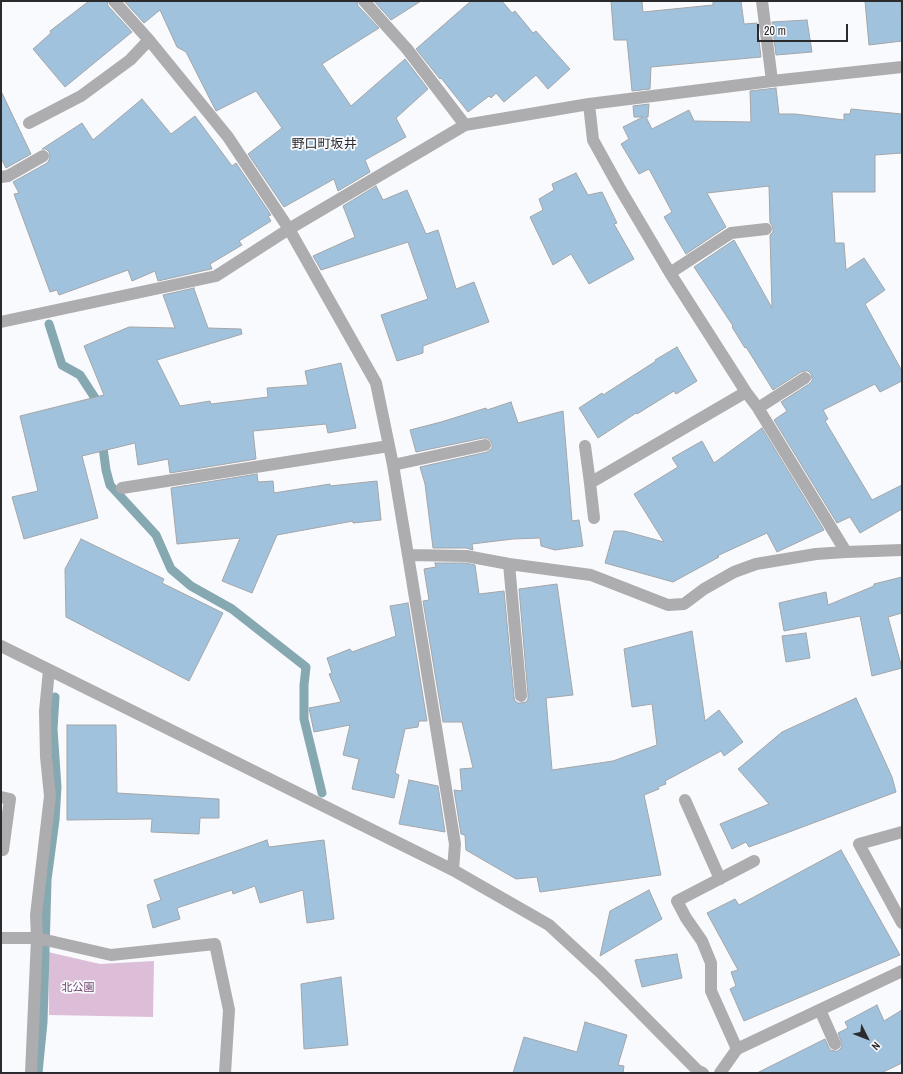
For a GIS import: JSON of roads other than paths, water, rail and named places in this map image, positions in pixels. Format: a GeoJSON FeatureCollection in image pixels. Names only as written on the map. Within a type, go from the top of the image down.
{"type":"FeatureCollection","features":[{"type":"Feature","properties":{"kind":"street"},"geometry":{"type":"LineString","coordinates":[[114,1],[149,40],[228,137],[288,229],[376,383],[393,465],[455,844],[453,870]]}},
{"type":"Feature","properties":{"kind":"street"},"geometry":{"type":"LineString","coordinates":[[364,1],[407,49],[465,126]]}},
{"type":"Feature","properties":{"kind":"street"},"geometry":{"type":"LineString","coordinates":[[762,1],[772,82]]}},
{"type":"Feature","properties":{"kind":"street"},"geometry":{"type":"LineString","coordinates":[[29,123],[87,92],[130,60],[149,40]]}},
{"type":"Feature","properties":{"kind":"street"},"geometry":{"type":"LineString","coordinates":[[1,322],[216,276],[288,229],[465,126],[588,104],[902,67]]}},
{"type":"Feature","properties":{"kind":"street"},"geometry":{"type":"LineString","coordinates":[[588,104],[593,140],[619,187],[670,273],[746,392],[758,408],[846,552]]}},
{"type":"Feature","properties":{"kind":"street"},"geometry":{"type":"LineString","coordinates":[[1,177],[8,176],[43,156]]}},
{"type":"Feature","properties":{"kind":"street"},"geometry":{"type":"LineString","coordinates":[[670,273],[731,233],[766,229]]}},
{"type":"Feature","properties":{"kind":"street"},"geometry":{"type":"LineString","coordinates":[[758,408],[804,378]]}},
{"type":"Feature","properties":{"kind":"street"},"geometry":{"type":"LineString","coordinates":[[590,483],[746,392]]}},
{"type":"Feature","properties":{"kind":"street"},"geometry":{"type":"LineString","coordinates":[[393,465],[485,445]]}},
{"type":"Feature","properties":{"kind":"street"},"geometry":{"type":"LineString","coordinates":[[122,488],[389,446]]}},
{"type":"Feature","properties":{"kind":"street"},"geometry":{"type":"LineString","coordinates":[[585,446],[594,518]]}},
{"type":"Feature","properties":{"kind":"street"},"geometry":{"type":"LineString","coordinates":[[408,555],[466,556],[509,564],[591,574],[668,605],[684,604],[704,589],[734,572],[756,564],[816,554],[902,550]]}},
{"type":"Feature","properties":{"kind":"street"},"geometry":{"type":"LineString","coordinates":[[509,564],[521,696]]}},
{"type":"Feature","properties":{"kind":"street"},"geometry":{"type":"LineString","coordinates":[[1,646],[453,870],[549,925],[601,973],[697,1070],[703,1073]]}},
{"type":"Feature","properties":{"kind":"street"},"geometry":{"type":"LineString","coordinates":[[31,1073],[37,938],[36,915],[50,796],[46,757],[45,711],[49,670]]}},
{"type":"Feature","properties":{"kind":"street"},"geometry":{"type":"LineString","coordinates":[[1,797],[10,799],[3,850]]}},
{"type":"Feature","properties":{"kind":"street"},"geometry":{"type":"LineString","coordinates":[[684,800],[720,879]]}},
{"type":"Feature","properties":{"kind":"street"},"geometry":{"type":"LineString","coordinates":[[902,832],[859,844],[902,923]]}},
{"type":"Feature","properties":{"kind":"street"},"geometry":{"type":"LineString","coordinates":[[737,1049],[711,991],[711,963],[702,941],[686,918],[677,901],[754,861]]}},
{"type":"Feature","properties":{"kind":"street"},"geometry":{"type":"LineString","coordinates":[[1,938],[37,938],[111,955],[215,944],[229,1010],[225,1073]]}},
{"type":"Feature","properties":{"kind":"street"},"geometry":{"type":"LineString","coordinates":[[720,1073],[737,1049],[902,971]]}},
{"type":"Feature","properties":{"kind":"street"},"geometry":{"type":"LineString","coordinates":[[820,1010],[835,1044]]}},
{"type":"Feature","properties":{"kind":"waterway"},"geometry":{"type":"LineString","coordinates":[[49,324],[62,365],[80,375],[97,401],[98,407]]}},
{"type":"Feature","properties":{"kind":"waterway"},"geometry":{"type":"LineString","coordinates":[[102,440],[106,470],[110,485],[156,535],[171,569],[191,586],[232,609],[306,667],[304,685],[304,719],[322,793]]}},
{"type":"Feature","properties":{"kind":"waterway"},"geometry":{"type":"LineString","coordinates":[[38,1073],[43,1022],[47,880],[55,820],[57,787],[53,729],[55,697]]}},
{"type":"Feature","properties":{"kind":"district","name":"野口町坂井"},"geometry":{"type":"Point","coordinates":[324,145]}},
{"type":"Feature","properties":{"kind":"park label","name":"北公園"},"geometry":{"type":"Point","coordinates":[78,988]}}]}
